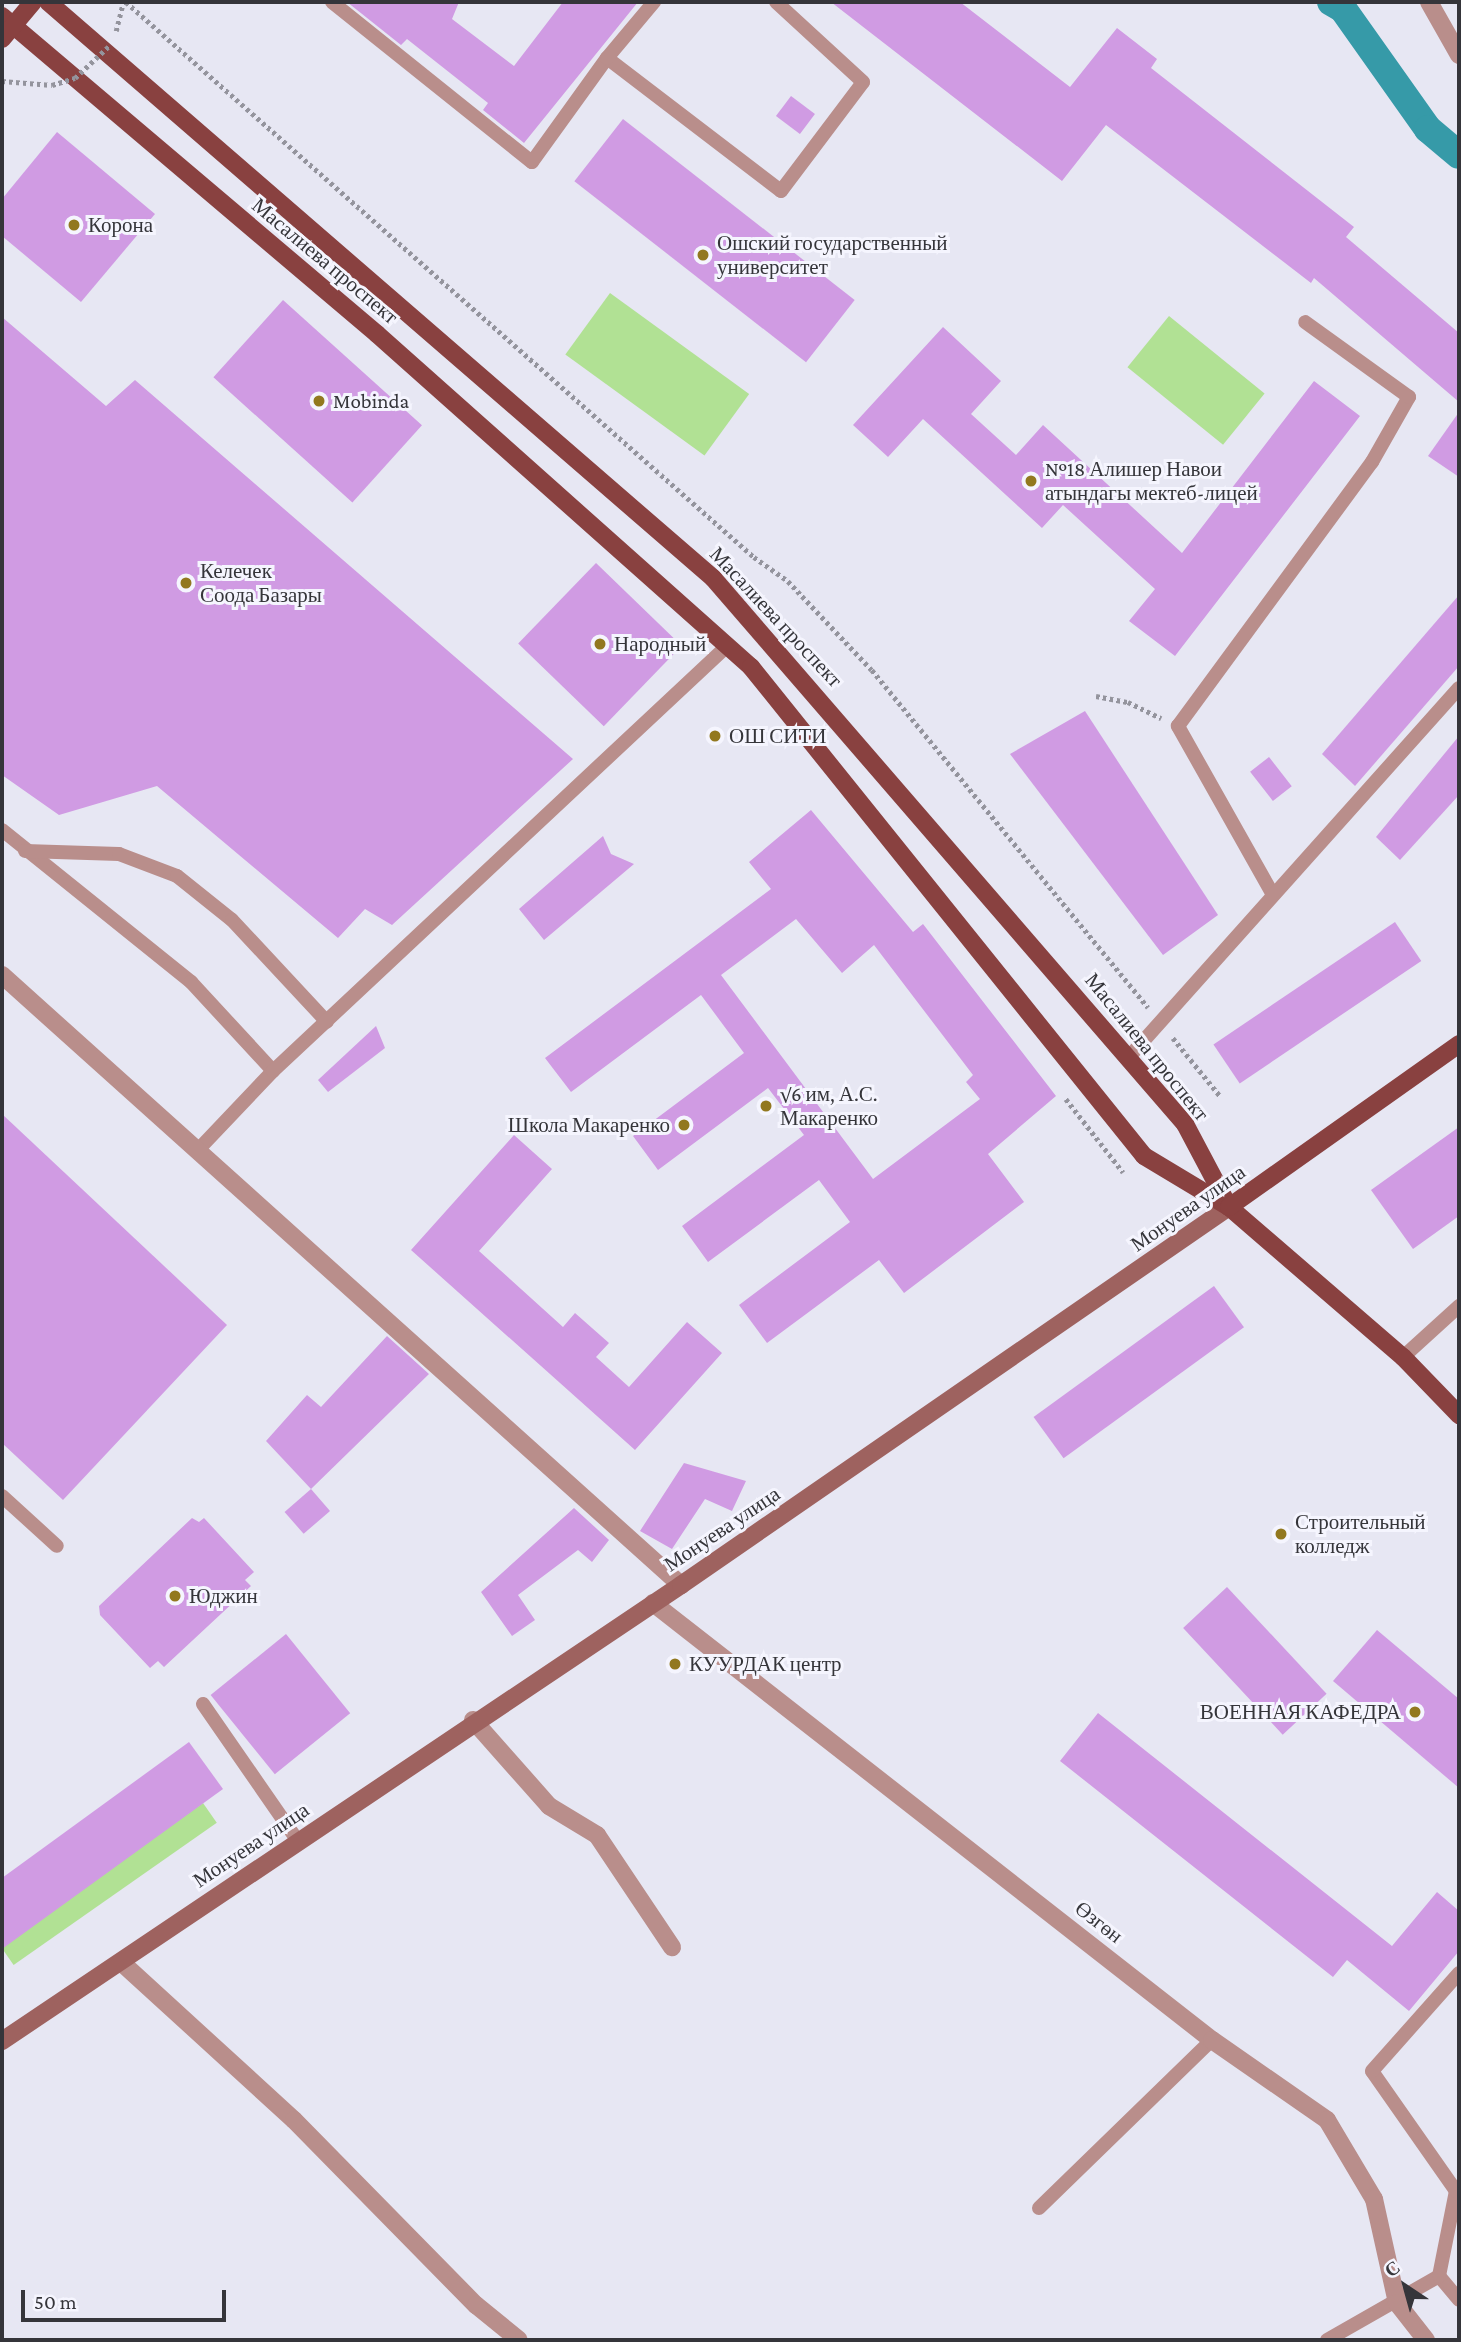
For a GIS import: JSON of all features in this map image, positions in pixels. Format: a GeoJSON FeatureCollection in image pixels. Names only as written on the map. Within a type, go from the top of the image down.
{"type":"FeatureCollection","features":[{"type":"Feature","properties":{"kind":"main road"},"geometry":{"type":"LineString","coordinates":[[5,27],[33,2]]}},
{"type":"Feature","properties":{"kind":"main road","name":"Масалиева проспект"},"geometry":{"type":"LineString","coordinates":[[48,2],[713,578],[1185,1124],[1228,1207]]}},
{"type":"Feature","properties":{"kind":"main road","name":"Масалиева проспект"},"geometry":{"type":"LineString","coordinates":[[5,27],[377,334],[751,667],[1144,1156],[1228,1207]]}},
{"type":"Feature","properties":{"kind":"main road","name":"Монуева улица"},"geometry":{"type":"LineString","coordinates":[[2,2041],[473,1720],[681,1585],[1459,1044]]}},
{"type":"Feature","properties":{"kind":"main road"},"geometry":{"type":"LineString","coordinates":[[1228,1207],[1403,1357],[1459,1415]]}},
{"type":"Feature","properties":{"kind":"street"},"geometry":{"type":"LineString","coordinates":[[1429,2],[1459,55]]}},
{"type":"Feature","properties":{"kind":"street"},"geometry":{"type":"LineString","coordinates":[[2,976],[681,1585]]}},
{"type":"Feature","properties":{"kind":"street","name":"Өзгөн"},"geometry":{"type":"LineString","coordinates":[[653,1603],[1212,2040],[1327,2120],[1374,2199],[1397,2303],[1426,2340]]}},
{"type":"Feature","properties":{"kind":"street"},"geometry":{"type":"LineString","coordinates":[[473,1720],[549,1806],[597,1835],[672,1947]]}},
{"type":"Feature","properties":{"kind":"street"},"geometry":{"type":"LineString","coordinates":[[121,1962],[295,2120],[476,2305],[519,2340]]}},
{"type":"Feature","properties":{"kind":"lane"},"geometry":{"type":"LineString","coordinates":[[332,2],[532,162],[607,58],[654,2]]}},
{"type":"Feature","properties":{"kind":"lane"},"geometry":{"type":"LineString","coordinates":[[607,58],[781,191],[863,82],[776,2]]}},
{"type":"Feature","properties":{"kind":"lane"},"geometry":{"type":"LineString","coordinates":[[1272,894],[1178,726],[1371,461],[1409,397],[1305,322]]}},
{"type":"Feature","properties":{"kind":"lane"},"geometry":{"type":"LineString","coordinates":[[197,1151],[273,1071],[726,647]]}},
{"type":"Feature","properties":{"kind":"lane"},"geometry":{"type":"LineString","coordinates":[[1129,1057],[1459,688]]}},
{"type":"Feature","properties":{"kind":"lane"},"geometry":{"type":"LineString","coordinates":[[2,830],[191,982],[273,1071]]}},
{"type":"Feature","properties":{"kind":"lane"},"geometry":{"type":"LineString","coordinates":[[25,851],[119,854],[177,876],[232,920],[327,1023]]}},
{"type":"Feature","properties":{"kind":"lane"},"geometry":{"type":"LineString","coordinates":[[1403,1357],[1459,1306]]}},
{"type":"Feature","properties":{"kind":"lane"},"geometry":{"type":"LineString","coordinates":[[2,1496],[57,1546]]}},
{"type":"Feature","properties":{"kind":"lane"},"geometry":{"type":"LineString","coordinates":[[203,1704],[298,1841]]}},
{"type":"Feature","properties":{"kind":"lane"},"geometry":{"type":"LineString","coordinates":[[1327,2340],[1397,2303],[1439,2276],[1456,2191],[1372,2071],[1459,1973]]}},
{"type":"Feature","properties":{"kind":"lane"},"geometry":{"type":"LineString","coordinates":[[1039,2208],[1212,2040]]}},
{"type":"Feature","properties":{"kind":"lane"},"geometry":{"type":"LineString","coordinates":[[1439,2276],[1459,2300]]}},
{"type":"Feature","properties":{"kind":"path"},"geometry":{"type":"LineString","coordinates":[[2,81],[33,87],[75,78],[110,45],[125,2],[184,51]]}},
{"type":"Feature","properties":{"kind":"path"},"geometry":{"type":"LineString","coordinates":[[1096,696],[1128,702],[1178,726]]}},
{"type":"Feature","properties":{"kind":"green space"},"geometry":{"type":"Polygon","coordinates":[[[610,293],[749,394],[704,456],[565,354],[610,293]]]}},
{"type":"Feature","properties":{"kind":"green space"},"geometry":{"type":"Polygon","coordinates":[[[1169,316],[1265,393],[1223,445],[1127,367],[1169,316]]]}},
{"type":"Feature","properties":{"kind":"green space"},"geometry":{"type":"Polygon","coordinates":[[[203,1803],[217,1823],[14,1965],[2,1948],[2,1944],[203,1803]]]}},
{"type":"Feature","properties":{"kind":"building"},"geometry":{"type":"Polygon","coordinates":[[[347,2],[459,2],[452,19],[514,66],[563,2],[638,2],[524,143],[483,110],[488,103],[407,39],[401,45],[347,2]]]}},
{"type":"Feature","properties":{"kind":"building"},"geometry":{"type":"Polygon","coordinates":[[[831,2],[960,2],[1070,87],[1117,28],[1157,59],[1151,68],[1354,227],[1346,237],[1459,333],[1459,402],[1314,278],[1311,283],[1106,125],[1062,181],[831,2]]]}},
{"type":"Feature","properties":{"kind":"building"},"geometry":{"type":"Polygon","coordinates":[[[791,96],[815,114],[800,134],[776,116],[791,96]]]}},
{"type":"Feature","properties":{"kind":"building"},"geometry":{"type":"Polygon","coordinates":[[[623,119],[855,300],[806,362],[574,181],[623,119]]]}},
{"type":"Feature","properties":{"kind":"building","name":"Корона"},"geometry":{"type":"Polygon","coordinates":[[[57,132],[155,214],[81,302],[2,236],[2,199],[57,132]]]}},
{"type":"Feature","properties":{"kind":"building","name":"Mobinda"},"geometry":{"type":"Polygon","coordinates":[[[283,300],[422,425],[352,502],[213,377],[283,300]]]}},
{"type":"Feature","properties":{"kind":"building","name":"Келечек Соода Базары"},"geometry":{"type":"Polygon","coordinates":[[[2,317],[106,406],[135,380],[573,759],[392,925],[365,909],[338,938],[157,786],[59,815],[2,775],[2,317]]]}},
{"type":"Feature","properties":{"kind":"building"},"geometry":{"type":"Polygon","coordinates":[[[943,327],[1001,381],[971,414],[1016,455],[1043,425],[1182,553],[1314,381],[1360,416],[1175,656],[1129,621],[1155,589],[1063,505],[1042,528],[923,419],[888,457],[853,425],[943,327]]]}},
{"type":"Feature","properties":{"kind":"building"},"geometry":{"type":"Polygon","coordinates":[[[1459,412],[1459,477],[1428,456],[1459,412]]]}},
{"type":"Feature","properties":{"kind":"building","name":"Народный"},"geometry":{"type":"Polygon","coordinates":[[[596,563],[682,646],[604,726],[518,644],[596,563]]]}},
{"type":"Feature","properties":{"kind":"building"},"geometry":{"type":"Polygon","coordinates":[[[1459,595],[1459,666],[1355,786],[1322,754],[1459,595]]]}},
{"type":"Feature","properties":{"kind":"building"},"geometry":{"type":"Polygon","coordinates":[[[1085,711],[1218,915],[1163,955],[1010,754],[1085,711]]]}},
{"type":"Feature","properties":{"kind":"building"},"geometry":{"type":"Polygon","coordinates":[[[1459,736],[1459,795],[1400,860],[1376,837],[1459,736]]]}},
{"type":"Feature","properties":{"kind":"building"},"geometry":{"type":"Polygon","coordinates":[[[1269,757],[1292,786],[1273,801],[1250,772],[1269,757]]]}},
{"type":"Feature","properties":{"kind":"building","name":"Школа Макаренко"},"geometry":{"type":"Polygon","coordinates":[[[811,810],[913,932],[923,924],[1056,1096],[988,1154],[1024,1202],[904,1293],[879,1260],[767,1343],[739,1305],[850,1222],[819,1180],[708,1262],[682,1226],[804,1135],[768,1088],[658,1170],[633,1136],[744,1053],[701,995],[571,1092],[545,1058],[771,889],[749,862],[811,810]],[[796,919],[721,975],[873,1179],[980,1099],[966,1082],[973,1075],[874,945],[842,973],[796,919]]]}},
{"type":"Feature","properties":{"kind":"building"},"geometry":{"type":"Polygon","coordinates":[[[603,836],[611,854],[634,864],[544,940],[519,909],[603,836]]]}},
{"type":"Feature","properties":{"kind":"building"},"geometry":{"type":"Polygon","coordinates":[[[1395,922],[1421,961],[1240,1083],[1213,1044],[1395,922]]]}},
{"type":"Feature","properties":{"kind":"building"},"geometry":{"type":"Polygon","coordinates":[[[376,1026],[385,1048],[328,1092],[318,1080],[376,1026]]]}},
{"type":"Feature","properties":{"kind":"building"},"geometry":{"type":"Polygon","coordinates":[[[2,1114],[227,1325],[63,1500],[2,1443],[2,1114]]]}},
{"type":"Feature","properties":{"kind":"building"},"geometry":{"type":"Polygon","coordinates":[[[1459,1127],[1459,1216],[1413,1249],[1371,1190],[1459,1127]]]}},
{"type":"Feature","properties":{"kind":"building"},"geometry":{"type":"Polygon","coordinates":[[[514,1135],[552,1169],[479,1251],[563,1327],[575,1313],[609,1343],[596,1357],[629,1387],[687,1322],[722,1353],[635,1450],[411,1250],[514,1135]]]}},
{"type":"Feature","properties":{"kind":"building"},"geometry":{"type":"Polygon","coordinates":[[[1214,1286],[1244,1327],[1064,1458],[1034,1417],[1214,1286]]]}},
{"type":"Feature","properties":{"kind":"building"},"geometry":{"type":"Polygon","coordinates":[[[387,1336],[429,1374],[311,1489],[266,1441],[307,1395],[321,1407],[387,1336]]]}},
{"type":"Feature","properties":{"kind":"building"},"geometry":{"type":"Polygon","coordinates":[[[684,1463],[746,1481],[732,1511],[705,1499],[672,1549],[640,1531],[684,1463]]]}},
{"type":"Feature","properties":{"kind":"building"},"geometry":{"type":"Polygon","coordinates":[[[311,1489],[330,1511],[304,1534],[285,1512],[311,1489]]]}},
{"type":"Feature","properties":{"kind":"building"},"geometry":{"type":"Polygon","coordinates":[[[574,1508],[609,1540],[592,1562],[578,1550],[518,1595],[535,1620],[512,1636],[481,1592],[574,1508]]]}},
{"type":"Feature","properties":{"kind":"building","name":"Юджин"},"geometry":{"type":"Polygon","coordinates":[[[192,1518],[199,1522],[204,1518],[254,1572],[245,1580],[251,1586],[164,1667],[158,1661],[150,1668],[100,1615],[99,1606],[192,1518]]]}},
{"type":"Feature","properties":{"kind":"building"},"geometry":{"type":"Polygon","coordinates":[[[1227,1587],[1327,1694],[1283,1735],[1183,1628],[1227,1587]]]}},
{"type":"Feature","properties":{"kind":"building"},"geometry":{"type":"Polygon","coordinates":[[[1377,1630],[1459,1699],[1459,1788],[1333,1681],[1377,1630]]]}},
{"type":"Feature","properties":{"kind":"building","name":"Юджин"},"geometry":{"type":"Polygon","coordinates":[[[286,1634],[350,1713],[275,1774],[211,1695],[286,1634]]]}},
{"type":"Feature","properties":{"kind":"building"},"geometry":{"type":"Polygon","coordinates":[[[1098,1713],[1392,1946],[1437,1892],[1459,1911],[1459,1951],[1409,2011],[1347,1960],[1333,1977],[1060,1761],[1098,1713]]]}},
{"type":"Feature","properties":{"kind":"building"},"geometry":{"type":"Polygon","coordinates":[[[189,1742],[223,1789],[2,1949],[2,1878],[189,1742]]]}},
{"type":"Feature","properties":{"kind":"waterway"},"geometry":{"type":"LineString","coordinates":[[1331,2],[1343,9],[1428,129],[1459,155]]}},
{"type":"Feature","properties":{"kind":"place","name":"Корона"},"geometry":{"type":"Point","coordinates":[74,225]}},
{"type":"Feature","properties":{"kind":"place","name":"Ошский государственный университет"},"geometry":{"type":"Point","coordinates":[703,255]}},
{"type":"Feature","properties":{"kind":"place","name":"Mobinda"},"geometry":{"type":"Point","coordinates":[319,401]}},
{"type":"Feature","properties":{"kind":"place","name":"№18 Алишер Навои атындагы мектеб-лицей"},"geometry":{"type":"Point","coordinates":[1031,481]}},
{"type":"Feature","properties":{"kind":"place","name":"Келечек Соода Базары"},"geometry":{"type":"Point","coordinates":[186,583]}},
{"type":"Feature","properties":{"kind":"place","name":"Народный"},"geometry":{"type":"Point","coordinates":[600,644]}},
{"type":"Feature","properties":{"kind":"place","name":"ОШ СИТИ"},"geometry":{"type":"Point","coordinates":[715,736]}},
{"type":"Feature","properties":{"kind":"place","name":"√6 им, А.С. Макаренко"},"geometry":{"type":"Point","coordinates":[766,1106]}},
{"type":"Feature","properties":{"kind":"place","name":"Школа Макаренко"},"geometry":{"type":"Point","coordinates":[684,1125]}},
{"type":"Feature","properties":{"kind":"place","name":"Строительный колледж"},"geometry":{"type":"Point","coordinates":[1281,1534]}},
{"type":"Feature","properties":{"kind":"place","name":"Юджин"},"geometry":{"type":"Point","coordinates":[175,1596]}},
{"type":"Feature","properties":{"kind":"place","name":"КУУРДАК центр"},"geometry":{"type":"Point","coordinates":[675,1664]}},
{"type":"Feature","properties":{"kind":"place","name":"ВОЕННАЯ КАФЕДРА"},"geometry":{"type":"Point","coordinates":[1415,1712]}}]}
